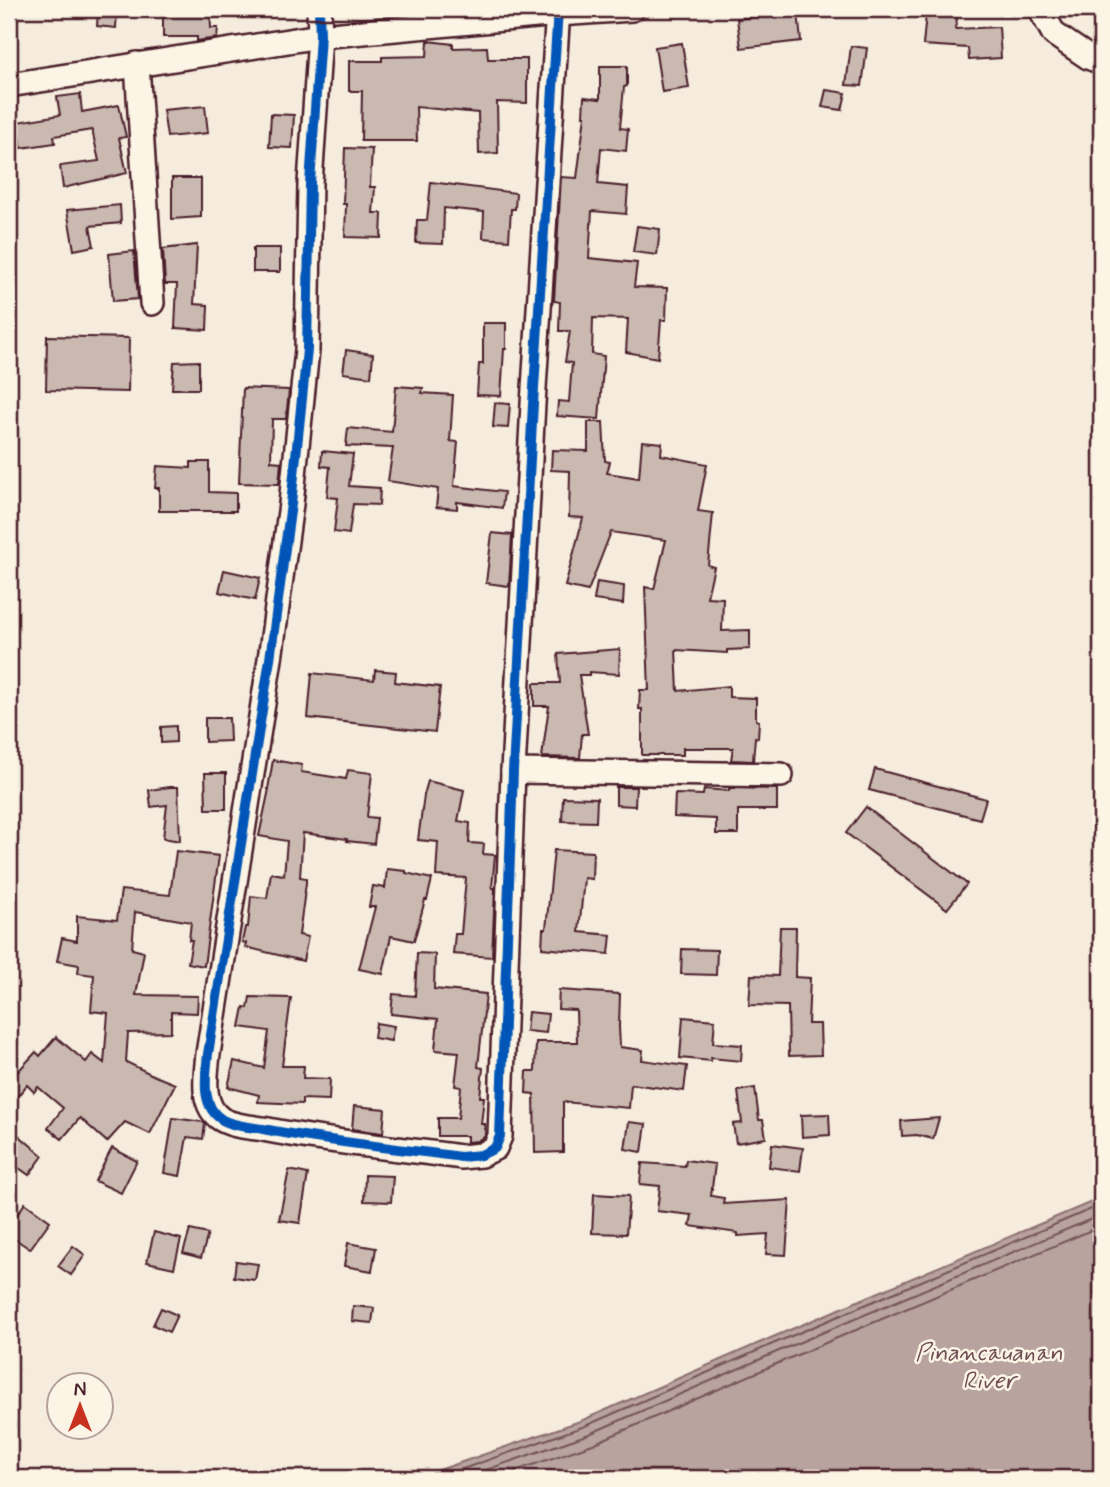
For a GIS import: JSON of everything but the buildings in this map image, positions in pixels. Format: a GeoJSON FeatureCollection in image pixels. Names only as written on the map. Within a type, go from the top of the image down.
{"type":"FeatureCollection","features":[{"type":"Feature","properties":{"kind":"street"},"geometry":{"type":"LineString","coordinates":[[319,9],[320,36],[310,183],[307,350],[291,504],[270,659],[208,1054],[205,1091],[212,1109],[222,1119],[238,1124],[284,1133],[461,1157],[481,1155],[495,1148],[500,1136],[513,771],[558,11]]}},
{"type":"Feature","properties":{"kind":"street"},"geometry":{"type":"LineString","coordinates":[[9,85],[320,36],[558,11],[632,9]]}},
{"type":"Feature","properties":{"kind":"street"},"geometry":{"type":"LineString","coordinates":[[1040,9],[1054,34],[1088,57],[1101,62]]}},
{"type":"Feature","properties":{"kind":"street"},"geometry":{"type":"LineString","coordinates":[[137,64],[152,303]]}},
{"type":"Feature","properties":{"kind":"street"},"geometry":{"type":"LineString","coordinates":[[513,771],[781,775]]}},
{"type":"Feature","properties":{"kind":"water","name":"Pinancauanan River"},"geometry":{"type":"Polygon","coordinates":[[[1101,1198],[1101,1478],[416,1478],[583,1420],[1101,1198]]]}},
{"type":"Feature","properties":{"kind":"cycle path"},"geometry":{"type":"LineString","coordinates":[[319,9],[320,36],[310,183],[307,350],[291,504],[270,659],[208,1054],[207,1098],[214,1113],[236,1125],[461,1157],[481,1155],[495,1148],[500,1136],[513,771],[558,9]]}}]}
